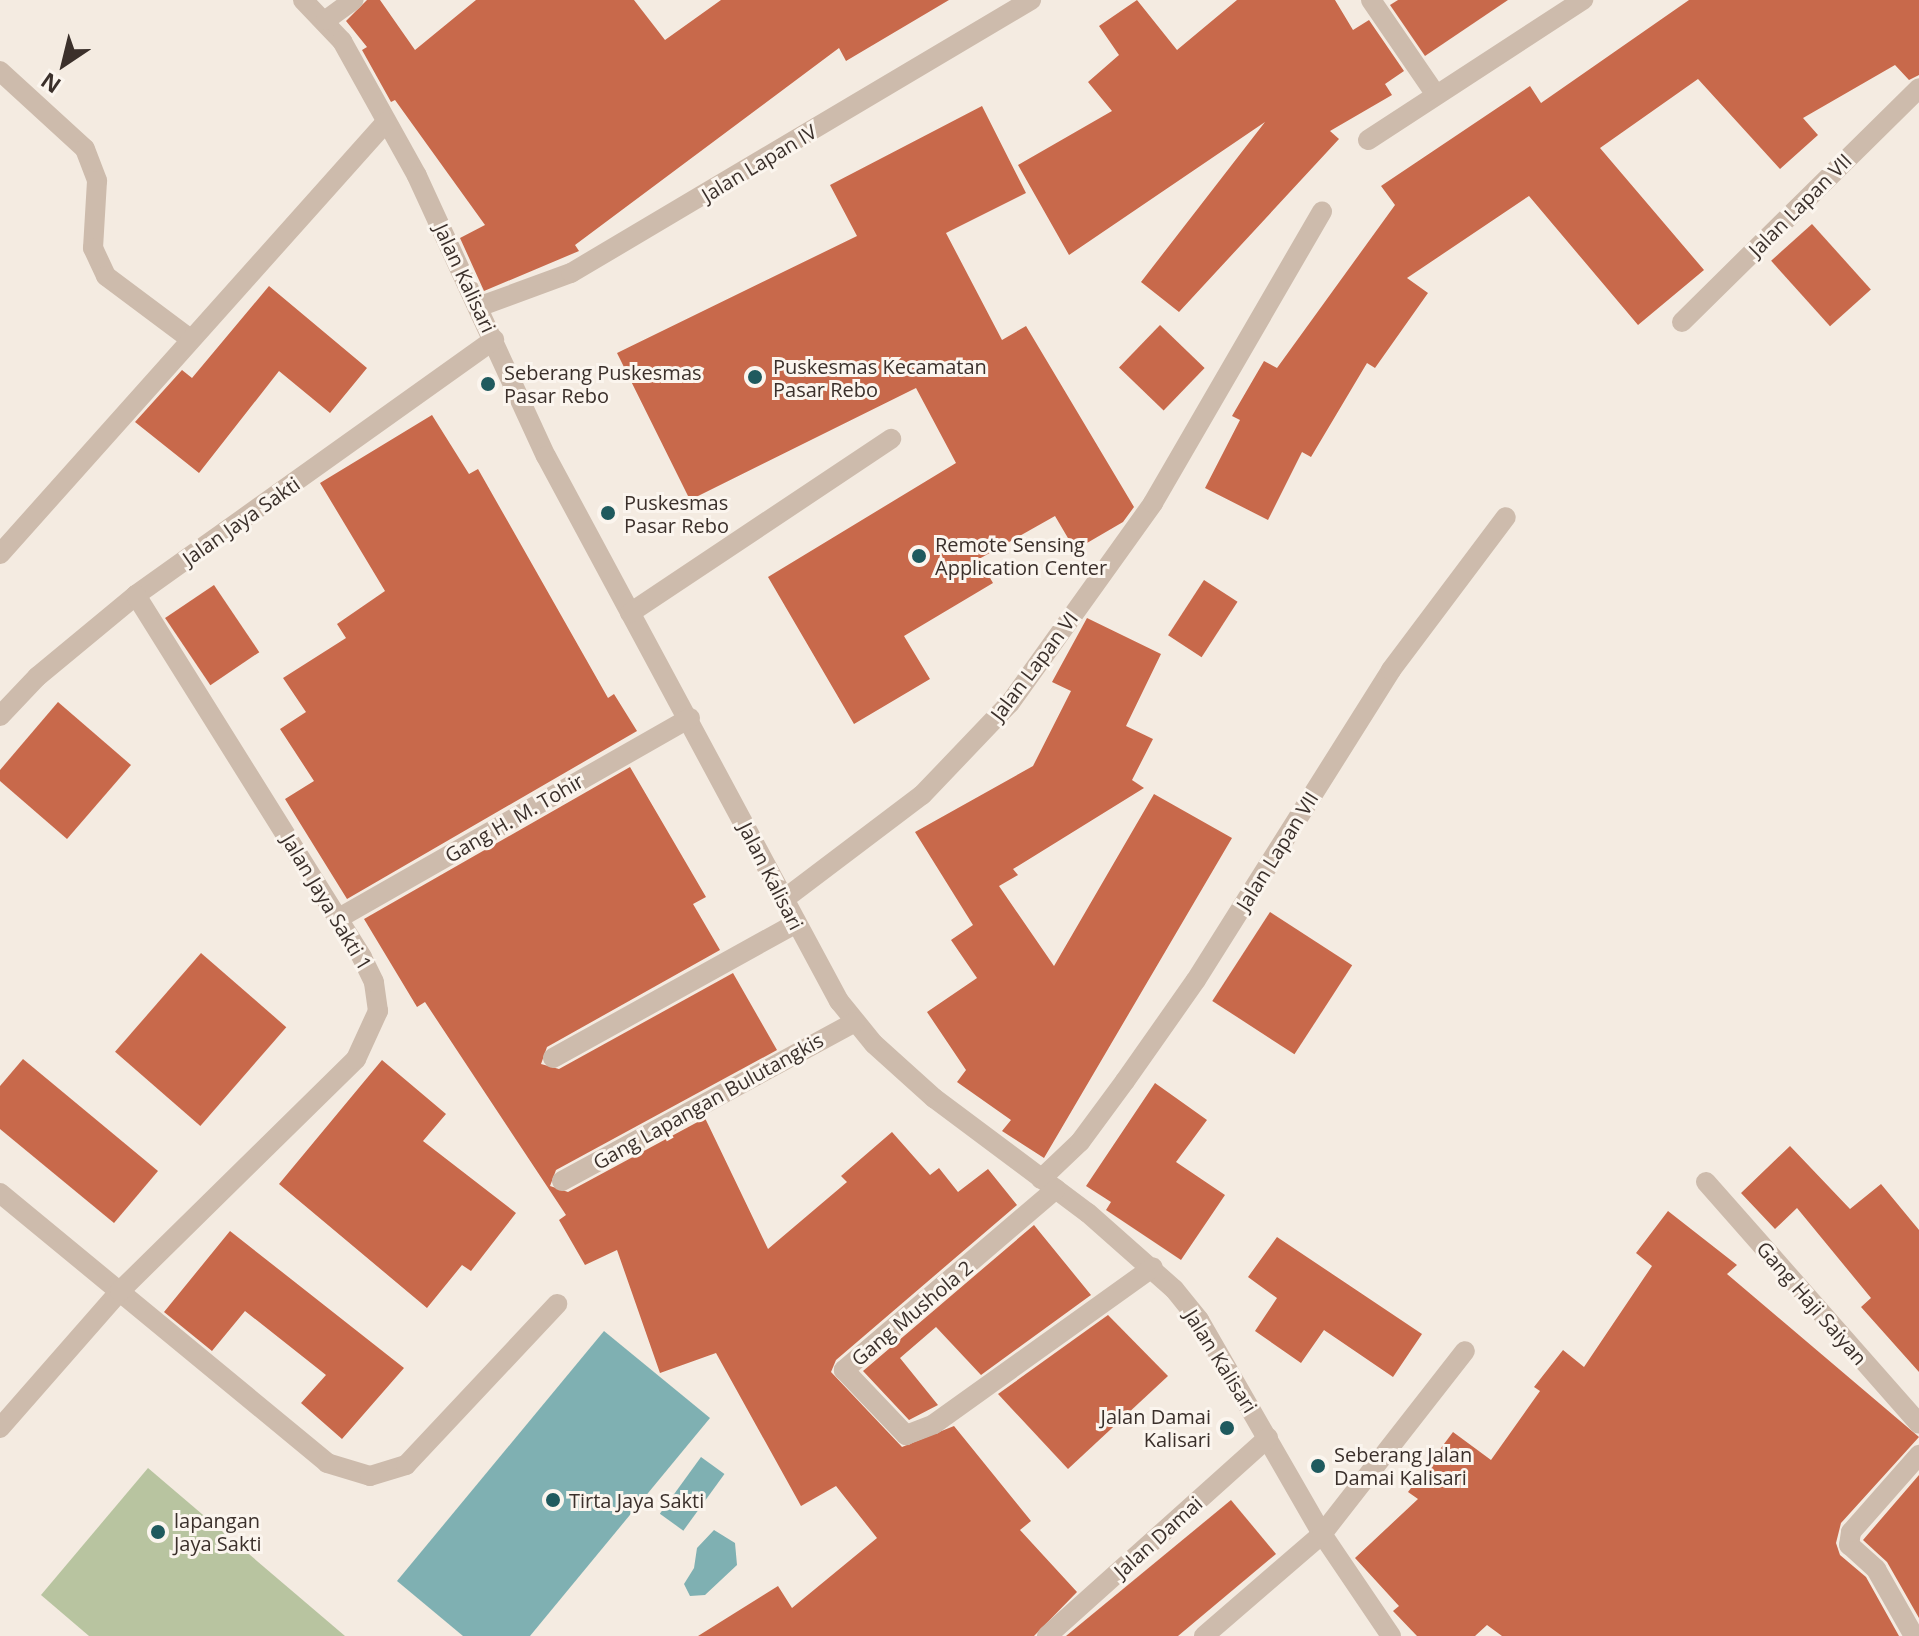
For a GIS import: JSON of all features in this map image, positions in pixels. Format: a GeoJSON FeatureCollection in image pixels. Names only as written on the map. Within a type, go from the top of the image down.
{"type":"FeatureCollection","features":[{"type":"Feature","properties":{"kind":"street","name":"Jalan Kalisari"},"geometry":{"type":"LineString","coordinates":[[303,0],[326,20],[386,122],[494,340],[529,421],[630,613],[690,718],[795,924],[855,1022],[934,1098],[1153,1267],[1199,1320],[1322,1534],[1391,1636]]}},
{"type":"Feature","properties":{"kind":"street"},"geometry":{"type":"LineString","coordinates":[[326,20],[354,0]]}},
{"type":"Feature","properties":{"kind":"street","name":"Jalan Lapan IV"},"geometry":{"type":"LineString","coordinates":[[478,307],[584,266],[1031,0]]}},
{"type":"Feature","properties":{"kind":"street"},"geometry":{"type":"LineString","coordinates":[[1371,0],[1436,95]]}},
{"type":"Feature","properties":{"kind":"street"},"geometry":{"type":"LineString","coordinates":[[1368,140],[1583,0]]}},
{"type":"Feature","properties":{"kind":"street"},"geometry":{"type":"LineString","coordinates":[[0,71],[85,149],[97,181],[93,248],[106,276],[189,338]]}},
{"type":"Feature","properties":{"kind":"street","name":"Jalan Lapan VII"},"geometry":{"type":"LineString","coordinates":[[1682,322],[1919,88]]}},
{"type":"Feature","properties":{"kind":"street"},"geometry":{"type":"LineString","coordinates":[[0,554],[189,338],[386,122]]}},
{"type":"Feature","properties":{"kind":"street","name":"Jalan Lapan VI"},"geometry":{"type":"LineString","coordinates":[[783,900],[922,795],[1010,703],[1153,503],[1322,212]]}},
{"type":"Feature","properties":{"kind":"street","name":"Jalan Jaya Sakti"},"geometry":{"type":"LineString","coordinates":[[0,716],[37,677],[136,595],[494,340]]}},
{"type":"Feature","properties":{"kind":"street"},"geometry":{"type":"LineString","coordinates":[[630,613],[891,439]]}},
{"type":"Feature","properties":{"kind":"street","name":"Jalan Lapan VII"},"geometry":{"type":"LineString","coordinates":[[1049,1184],[1196,980],[1391,670],[1506,517]]}},
{"type":"Feature","properties":{"kind":"street","name":"Jalan Jaya Sakti 1"},"geometry":{"type":"LineString","coordinates":[[0,1428],[120,1291],[356,1059],[369,1038],[378,1011],[374,982],[339,918],[136,595]]}},
{"type":"Feature","properties":{"kind":"street","name":"Gang H. M. Tohir"},"geometry":{"type":"LineString","coordinates":[[339,918],[690,718]]}},
{"type":"Feature","properties":{"kind":"street"},"geometry":{"type":"LineString","coordinates":[[553,1058],[795,924]]}},
{"type":"Feature","properties":{"kind":"street","name":"Gang Lapangan Bulutangkis"},"geometry":{"type":"LineString","coordinates":[[562,1181],[855,1022]]}},
{"type":"Feature","properties":{"kind":"street","name":"Gang Haji Saiyan"},"geometry":{"type":"LineString","coordinates":[[1706,1182],[1919,1424]]}},
{"type":"Feature","properties":{"kind":"street","name":"Gang Mushola 2"},"geometry":{"type":"LineString","coordinates":[[1049,1184],[844,1370],[906,1435],[934,1424],[1153,1267]]}},
{"type":"Feature","properties":{"kind":"street"},"geometry":{"type":"LineString","coordinates":[[0,1193],[327,1463],[370,1476],[406,1465],[557,1304]]}},
{"type":"Feature","properties":{"kind":"street"},"geometry":{"type":"LineString","coordinates":[[1204,1636],[1322,1534],[1465,1351]]}},
{"type":"Feature","properties":{"kind":"street","name":"Jalan Damai"},"geometry":{"type":"LineString","coordinates":[[1047,1636],[1268,1438]]}},
{"type":"Feature","properties":{"kind":"street"},"geometry":{"type":"LineString","coordinates":[[1914,1636],[1876,1569],[1849,1545],[1851,1532],[1919,1455]]}},
{"type":"Feature","properties":{"kind":"green space","name":"lapangan Jaya Sakti"},"geometry":{"type":"Polygon","coordinates":[[[148,1468],[345,1636],[89,1636],[41,1595],[148,1468]]]}},
{"type":"Feature","properties":{"kind":"water","name":"Tirta Jaya Sakti"},"geometry":{"type":"Polygon","coordinates":[[[604,1331],[710,1418],[530,1636],[463,1636],[397,1581],[604,1331]]]}},
{"type":"Feature","properties":{"kind":"water"},"geometry":{"type":"Polygon","coordinates":[[[701,1457],[724,1474],[683,1531],[660,1514],[701,1457]]]}},
{"type":"Feature","properties":{"kind":"water"},"geometry":{"type":"Polygon","coordinates":[[[714,1530],[735,1543],[737,1565],[705,1595],[690,1596],[684,1584],[694,1568],[697,1548],[714,1530]]]}},
{"type":"Feature","properties":{"kind":"building"},"geometry":{"type":"Polygon","coordinates":[[[367,0],[380,0],[415,50],[476,0],[634,0],[665,40],[721,0],[949,0],[846,61],[839,48],[575,245],[579,251],[484,291],[460,238],[485,225],[395,100],[391,102],[362,50],[367,47],[346,21],[367,0]]]}},
{"type":"Feature","properties":{"kind":"building"},"geometry":{"type":"Polygon","coordinates":[[[1137,0],[1177,50],[1237,0],[1335,0],[1353,30],[1369,20],[1404,71],[1385,84],[1392,95],[1330,131],[1339,139],[1179,312],[1141,282],[1265,122],[1069,255],[1018,165],[1112,111],[1088,82],[1119,55],[1099,26],[1137,0]]]}},
{"type":"Feature","properties":{"kind":"building"},"geometry":{"type":"Polygon","coordinates":[[[1398,0],[1508,0],[1425,56],[1390,5],[1398,0]]]}},
{"type":"Feature","properties":{"kind":"building"},"geometry":{"type":"Polygon","coordinates":[[[1689,0],[1919,0],[1919,75],[1909,80],[1895,65],[1803,118],[1818,135],[1780,169],[1698,79],[1600,148],[1704,270],[1638,325],[1529,196],[1407,278],[1428,293],[1375,368],[1367,363],[1311,457],[1302,452],[1268,520],[1205,488],[1240,420],[1232,416],[1264,361],[1277,368],[1395,205],[1381,186],[1530,86],[1541,103],[1689,0]]]}},
{"type":"Feature","properties":{"kind":"building"},"geometry":{"type":"Polygon","coordinates":[[[982,106],[1026,193],[946,233],[1002,340],[1026,326],[1134,507],[1123,522],[1075,550],[1055,516],[979,559],[993,583],[904,636],[930,679],[854,724],[768,577],[956,463],[916,388],[690,500],[617,353],[857,236],[830,185],[982,106]]]}},
{"type":"Feature","properties":{"kind":"building"},"geometry":{"type":"Polygon","coordinates":[[[1812,224],[1871,289],[1830,326],[1771,261],[1812,224]]]}},
{"type":"Feature","properties":{"kind":"building"},"geometry":{"type":"Polygon","coordinates":[[[269,286],[367,368],[330,413],[279,371],[199,473],[135,422],[182,370],[192,378],[269,286]]]}},
{"type":"Feature","properties":{"kind":"building"},"geometry":{"type":"Polygon","coordinates":[[[1160,325],[1205,368],[1164,411],[1119,367],[1160,325]]]}},
{"type":"Feature","properties":{"kind":"building"},"geometry":{"type":"Polygon","coordinates":[[[432,415],[469,474],[478,469],[608,698],[614,694],[637,731],[347,899],[285,799],[314,781],[280,729],[306,712],[283,678],[346,638],[337,624],[385,591],[320,483],[432,415]]]}},
{"type":"Feature","properties":{"kind":"building"},"geometry":{"type":"Polygon","coordinates":[[[1204,580],[1238,602],[1202,657],[1168,635],[1204,580]]]}},
{"type":"Feature","properties":{"kind":"building"},"geometry":{"type":"Polygon","coordinates":[[[214,585],[259,652],[210,685],[165,618],[214,585]]]}},
{"type":"Feature","properties":{"kind":"building"},"geometry":{"type":"Polygon","coordinates":[[[1087,618],[1161,654],[1126,726],[1153,739],[1132,780],[1144,788],[1013,869],[1018,875],[999,886],[1054,966],[1154,794],[1232,838],[1044,1158],[1002,1131],[1011,1120],[957,1082],[966,1070],[927,1012],[977,978],[951,940],[973,925],[915,832],[1033,766],[1071,691],[1052,682],[1087,618]]]}},
{"type":"Feature","properties":{"kind":"building"},"geometry":{"type":"Polygon","coordinates":[[[58,702],[131,765],[67,839],[0,781],[0,770],[58,702]]]}},
{"type":"Feature","properties":{"kind":"building"},"geometry":{"type":"Polygon","coordinates":[[[630,767],[706,897],[693,904],[720,950],[547,1047],[541,1064],[559,1069],[733,973],[777,1050],[556,1170],[550,1186],[568,1192],[705,1118],[768,1249],[847,1182],[841,1176],[892,1132],[930,1175],[939,1168],[958,1192],[988,1169],[1017,1205],[836,1360],[831,1372],[902,1447],[954,1426],[1031,1521],[1020,1530],[1077,1592],[1034,1636],[698,1636],[778,1586],[792,1608],[877,1538],[836,1486],[801,1506],[716,1353],[660,1373],[617,1250],[585,1265],[559,1220],[566,1215],[425,1002],[417,1007],[364,919],[630,767]]]}},
{"type":"Feature","properties":{"kind":"building"},"geometry":{"type":"Polygon","coordinates":[[[1270,912],[1352,965],[1294,1054],[1212,1001],[1270,912]]]}},
{"type":"Feature","properties":{"kind":"building"},"geometry":{"type":"Polygon","coordinates":[[[201,953],[286,1027],[200,1126],[115,1052],[201,953]]]}},
{"type":"Feature","properties":{"kind":"building"},"geometry":{"type":"Polygon","coordinates":[[[23,1059],[158,1171],[114,1223],[0,1129],[0,1086],[23,1059]]]}},
{"type":"Feature","properties":{"kind":"building"},"geometry":{"type":"Polygon","coordinates":[[[382,1060],[446,1114],[423,1141],[516,1213],[471,1271],[462,1265],[427,1308],[279,1184],[382,1060]]]}},
{"type":"Feature","properties":{"kind":"building"},"geometry":{"type":"Polygon","coordinates":[[[1155,1083],[1207,1120],[1176,1162],[1225,1195],[1181,1260],[1106,1210],[1111,1202],[1086,1186],[1155,1083]]]}},
{"type":"Feature","properties":{"kind":"building"},"geometry":{"type":"Polygon","coordinates":[[[1790,1146],[1850,1209],[1881,1184],[1919,1230],[1919,1372],[1861,1307],[1871,1298],[1797,1208],[1775,1229],[1741,1193],[1790,1146]]]}},
{"type":"Feature","properties":{"kind":"building"},"geometry":{"type":"Polygon","coordinates":[[[1668,1211],[1737,1265],[1727,1274],[1919,1437],[1841,1523],[1836,1543],[1840,1555],[1866,1577],[1899,1636],[1502,1636],[1487,1625],[1475,1636],[1417,1636],[1393,1611],[1399,1606],[1355,1558],[1418,1499],[1408,1492],[1453,1432],[1491,1460],[1540,1391],[1534,1387],[1563,1350],[1584,1367],[1652,1266],[1636,1253],[1668,1211]]]}},
{"type":"Feature","properties":{"kind":"building"},"geometry":{"type":"Polygon","coordinates":[[[1034,1225],[1091,1295],[981,1375],[936,1327],[900,1358],[938,1405],[909,1420],[863,1371],[1034,1225]]]}},
{"type":"Feature","properties":{"kind":"building"},"geometry":{"type":"Polygon","coordinates":[[[230,1231],[404,1368],[342,1439],[301,1403],[326,1375],[245,1311],[212,1351],[164,1312],[230,1231]]]}},
{"type":"Feature","properties":{"kind":"building"},"geometry":{"type":"Polygon","coordinates":[[[1277,1237],[1422,1334],[1393,1377],[1324,1330],[1301,1363],[1255,1331],[1277,1298],[1248,1277],[1277,1237]]]}},
{"type":"Feature","properties":{"kind":"building"},"geometry":{"type":"Polygon","coordinates":[[[1108,1315],[1168,1376],[1068,1469],[998,1394],[1108,1315]]]}},
{"type":"Feature","properties":{"kind":"building"},"geometry":{"type":"Polygon","coordinates":[[[1919,1475],[1919,1618],[1887,1562],[1863,1540],[1919,1475]]]}},
{"type":"Feature","properties":{"kind":"building"},"geometry":{"type":"Polygon","coordinates":[[[1231,1500],[1276,1554],[1178,1636],[1066,1636],[1231,1500]]]}},
{"type":"Feature","properties":{"kind":"place","name":"Puskesmas Kecamatan Pasar Rebo"},"geometry":{"type":"Point","coordinates":[755,377]}},
{"type":"Feature","properties":{"kind":"place","name":"Seberang Puskesmas Pasar Rebo"},"geometry":{"type":"Point","coordinates":[488,384]}},
{"type":"Feature","properties":{"kind":"place","name":"Puskesmas Pasar Rebo"},"geometry":{"type":"Point","coordinates":[608,513]}},
{"type":"Feature","properties":{"kind":"place","name":"Remote Sensing Application Center"},"geometry":{"type":"Point","coordinates":[919,556]}},
{"type":"Feature","properties":{"kind":"place","name":"Jalan Damai Kalisari"},"geometry":{"type":"Point","coordinates":[1227,1428]}},
{"type":"Feature","properties":{"kind":"place","name":"Seberang Jalan Damai Kalisari"},"geometry":{"type":"Point","coordinates":[1318,1466]}},
{"type":"Feature","properties":{"kind":"place","name":"Tirta Jaya Sakti"},"geometry":{"type":"Point","coordinates":[553,1500]}},
{"type":"Feature","properties":{"kind":"place","name":"lapangan Jaya Sakti"},"geometry":{"type":"Point","coordinates":[158,1532]}}]}
